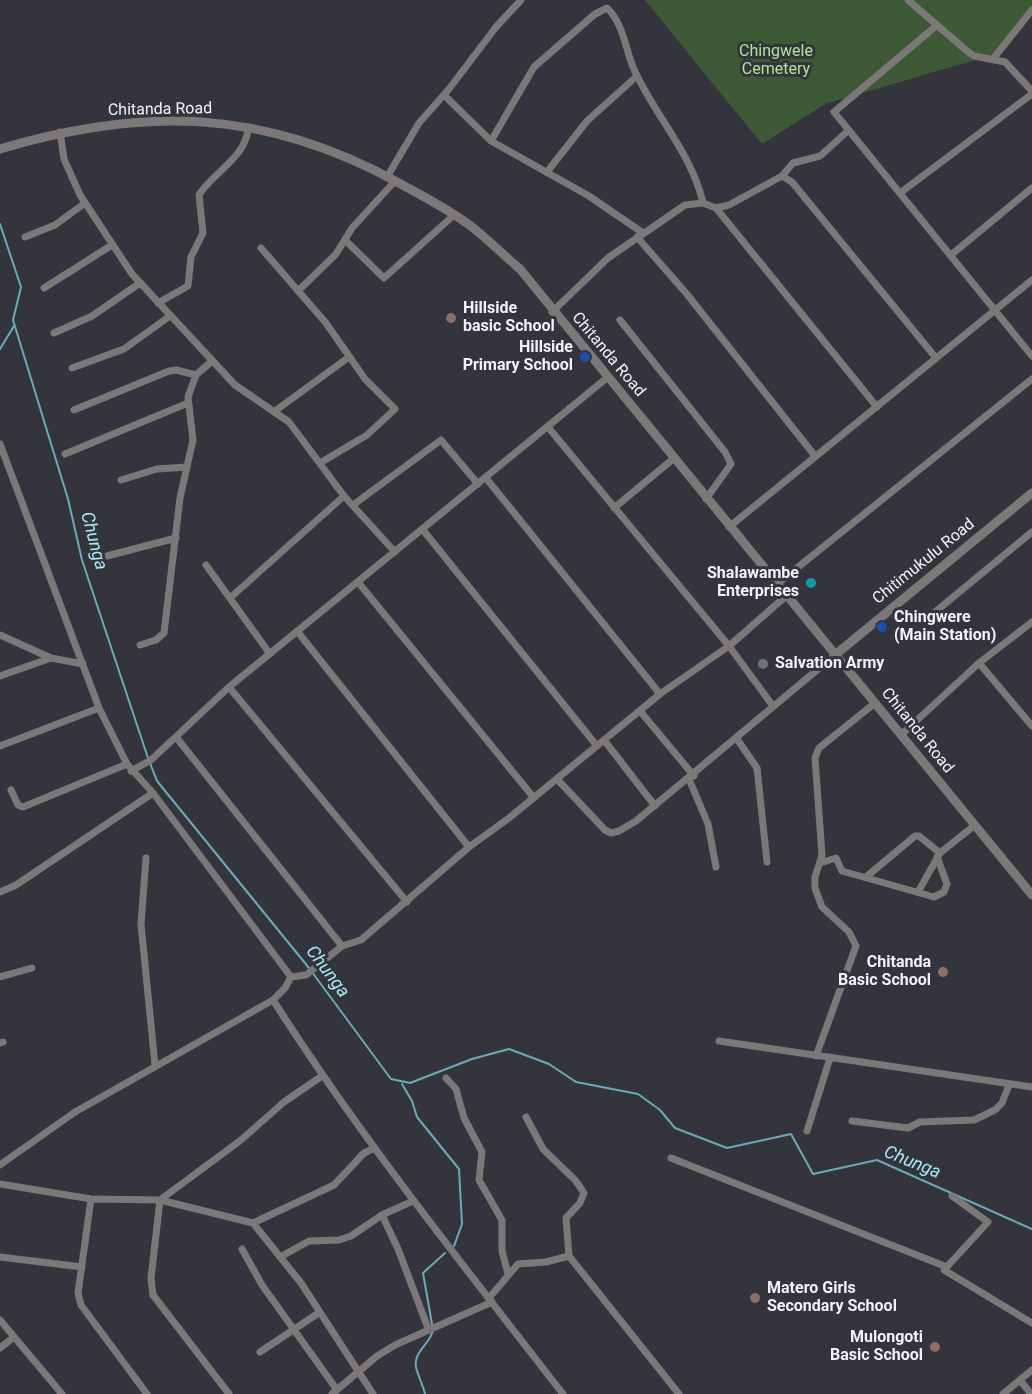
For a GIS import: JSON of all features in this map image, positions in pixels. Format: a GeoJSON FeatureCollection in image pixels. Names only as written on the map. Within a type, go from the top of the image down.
{"type":"FeatureCollection","features":[{"type":"Feature","properties":{"kind":"street"},"geometry":{"type":"LineString","coordinates":[[298,291],[318,273],[346,241],[352,228],[393,176],[420,123],[496,27],[521,0]]}},
{"type":"Feature","properties":{"kind":"street"},"geometry":{"type":"LineString","coordinates":[[900,193],[1032,92],[1005,62],[975,56],[936,26],[908,0]]}},
{"type":"Feature","properties":{"kind":"street"},"geometry":{"type":"LineString","coordinates":[[492,141],[534,68],[602,8],[609,10],[619,23],[637,76],[669,126],[696,180],[703,203]]}},
{"type":"Feature","properties":{"kind":"street"},"geometry":{"type":"LineString","coordinates":[[993,60],[1032,10]]}},
{"type":"Feature","properties":{"kind":"street"},"geometry":{"type":"LineString","coordinates":[[936,26],[834,112],[1032,356]]}},
{"type":"Feature","properties":{"kind":"street"},"geometry":{"type":"LineString","coordinates":[[547,172],[568,142],[603,104],[637,76]]}},
{"type":"Feature","properties":{"kind":"street"},"geometry":{"type":"LineString","coordinates":[[444,95],[492,141],[589,195],[640,235],[814,456]]}},
{"type":"Feature","properties":{"kind":"street","name":"Chitanda Road"},"geometry":{"type":"LineString","coordinates":[[0,149],[60,132],[93,126],[180,121],[248,126],[312,142],[393,176],[454,215],[520,269],[552,312],[608,377],[1032,895]]}},
{"type":"Feature","properties":{"kind":"street"},"geometry":{"type":"LineString","coordinates":[[158,303],[188,286],[191,257],[203,232],[199,195],[240,149],[248,126]]}},
{"type":"Feature","properties":{"kind":"street"},"geometry":{"type":"LineString","coordinates":[[716,208],[729,205],[782,176],[793,163],[820,156],[849,130]]}},
{"type":"Feature","properties":{"kind":"street"},"geometry":{"type":"LineString","coordinates":[[60,132],[64,159],[85,203],[140,283],[235,385],[289,422],[345,496],[395,552]]}},
{"type":"Feature","properties":{"kind":"street"},"geometry":{"type":"LineString","coordinates":[[782,176],[792,182],[936,358]]}},
{"type":"Feature","properties":{"kind":"street"},"geometry":{"type":"LineString","coordinates":[[951,255],[1032,188]]}},
{"type":"Feature","properties":{"kind":"street"},"geometry":{"type":"LineString","coordinates":[[26,237],[55,225],[85,203]]}},
{"type":"Feature","properties":{"kind":"street"},"geometry":{"type":"LineString","coordinates":[[552,312],[585,278],[640,235],[685,205],[703,203],[716,208],[877,407]]}},
{"type":"Feature","properties":{"kind":"street"},"geometry":{"type":"LineString","coordinates":[[346,241],[384,278],[454,215]]}},
{"type":"Feature","properties":{"kind":"street"},"geometry":{"type":"LineString","coordinates":[[44,288],[112,245]]}},
{"type":"Feature","properties":{"kind":"street"},"geometry":{"type":"LineString","coordinates":[[261,248],[326,323],[365,379],[395,409],[359,440],[320,463]]}},
{"type":"Feature","properties":{"kind":"street"},"geometry":{"type":"LineString","coordinates":[[729,527],[1032,280]]}},
{"type":"Feature","properties":{"kind":"street"},"geometry":{"type":"LineString","coordinates":[[54,333],[92,316],[140,283]]}},
{"type":"Feature","properties":{"kind":"street"},"geometry":{"type":"LineString","coordinates":[[72,368],[124,349],[170,316]]}},
{"type":"Feature","properties":{"kind":"street"},"geometry":{"type":"LineString","coordinates":[[620,320],[725,452],[731,464],[706,499]]}},
{"type":"Feature","properties":{"kind":"street"},"geometry":{"type":"LineString","coordinates":[[276,411],[349,357]]}},
{"type":"Feature","properties":{"kind":"street"},"geometry":{"type":"LineString","coordinates":[[140,645],[156,640],[164,633],[167,596],[193,440],[188,403],[196,375],[212,361]]}},
{"type":"Feature","properties":{"kind":"street"},"geometry":{"type":"LineString","coordinates":[[74,410],[169,371],[176,370],[196,375]]}},
{"type":"Feature","properties":{"kind":"street"},"geometry":{"type":"LineString","coordinates":[[11,790],[18,805],[23,807],[148,761],[229,687],[608,377]]}},
{"type":"Feature","properties":{"kind":"street"},"geometry":{"type":"LineString","coordinates":[[777,584],[1032,379]]}},
{"type":"Feature","properties":{"kind":"street"},"geometry":{"type":"LineString","coordinates":[[65,454],[188,403]]}},
{"type":"Feature","properties":{"kind":"street"},"geometry":{"type":"LineString","coordinates":[[548,427],[729,646],[773,706]]}},
{"type":"Feature","properties":{"kind":"street"},"geometry":{"type":"LineString","coordinates":[[353,505],[441,440],[478,484]]}},
{"type":"Feature","properties":{"kind":"street"},"geometry":{"type":"LineString","coordinates":[[0,444],[4,465],[99,708],[129,767],[153,793],[291,977]]}},
{"type":"Feature","properties":{"kind":"street"},"geometry":{"type":"LineString","coordinates":[[614,508],[673,459]]}},
{"type":"Feature","properties":{"kind":"street"},"geometry":{"type":"LineString","coordinates":[[121,480],[157,469],[187,467]]}},
{"type":"Feature","properties":{"kind":"street"},"geometry":{"type":"LineString","coordinates":[[486,477],[660,694]]}},
{"type":"Feature","properties":{"kind":"street","name":"Chitimukulu Road"},"geometry":{"type":"LineString","coordinates":[[835,655],[1032,493]]}},
{"type":"Feature","properties":{"kind":"street"},"geometry":{"type":"LineString","coordinates":[[230,598],[345,496]]}},
{"type":"Feature","properties":{"kind":"street"},"geometry":{"type":"LineString","coordinates":[[423,530],[597,746]]}},
{"type":"Feature","properties":{"kind":"street"},"geometry":{"type":"LineString","coordinates":[[929,617],[1032,532]]}},
{"type":"Feature","properties":{"kind":"street"},"geometry":{"type":"LineString","coordinates":[[107,556],[177,538]]}},
{"type":"Feature","properties":{"kind":"street"},"geometry":{"type":"LineString","coordinates":[[206,565],[270,654]]}},
{"type":"Feature","properties":{"kind":"street"},"geometry":{"type":"LineString","coordinates":[[358,582],[534,798]]}},
{"type":"Feature","properties":{"kind":"street"},"geometry":{"type":"LineString","coordinates":[[0,1165],[75,1112],[273,1000],[291,977],[306,975],[342,946],[361,939],[469,848],[534,798],[660,694],[729,646],[786,596]]}},
{"type":"Feature","properties":{"kind":"street"},"geometry":{"type":"LineString","coordinates":[[901,735],[979,663],[1032,622]]}},
{"type":"Feature","properties":{"kind":"street"},"geometry":{"type":"LineString","coordinates":[[297,631],[469,848]]}},
{"type":"Feature","properties":{"kind":"street"},"geometry":{"type":"LineString","coordinates":[[0,635],[51,658],[83,664]]}},
{"type":"Feature","properties":{"kind":"street"},"geometry":{"type":"LineString","coordinates":[[557,779],[586,813],[611,833],[636,821],[692,777],[835,655]]}},
{"type":"Feature","properties":{"kind":"street"},"geometry":{"type":"LineString","coordinates":[[0,676],[51,658]]}},
{"type":"Feature","properties":{"kind":"street"},"geometry":{"type":"LineString","coordinates":[[979,663],[1032,726]]}},
{"type":"Feature","properties":{"kind":"street"},"geometry":{"type":"LineString","coordinates":[[229,687],[407,902]]}},
{"type":"Feature","properties":{"kind":"street"},"geometry":{"type":"LineString","coordinates":[[816,1056],[856,946],[849,932],[822,907],[817,899],[814,877],[822,855],[816,786],[816,752],[875,703]]}},
{"type":"Feature","properties":{"kind":"street"},"geometry":{"type":"LineString","coordinates":[[0,746],[99,708]]}},
{"type":"Feature","properties":{"kind":"street"},"geometry":{"type":"LineString","coordinates":[[639,711],[692,777],[708,824],[716,867]]}},
{"type":"Feature","properties":{"kind":"street"},"geometry":{"type":"LineString","coordinates":[[176,737],[342,946]]}},
{"type":"Feature","properties":{"kind":"street"},"geometry":{"type":"LineString","coordinates":[[737,739],[757,768],[767,862]]}},
{"type":"Feature","properties":{"kind":"street"},"geometry":{"type":"LineString","coordinates":[[604,740],[655,806]]}},
{"type":"Feature","properties":{"kind":"street"},"geometry":{"type":"LineString","coordinates":[[0,892],[16,885],[153,793]]}},
{"type":"Feature","properties":{"kind":"street"},"geometry":{"type":"LineString","coordinates":[[918,892],[938,855],[975,825]]}},
{"type":"Feature","properties":{"kind":"street"},"geometry":{"type":"LineString","coordinates":[[820,863],[836,858],[842,871],[918,892],[939,896],[947,888],[938,855],[919,836],[915,836],[866,877]]}},
{"type":"Feature","properties":{"kind":"street"},"geometry":{"type":"LineString","coordinates":[[146,858],[141,924],[155,1065]]}},
{"type":"Feature","properties":{"kind":"street"},"geometry":{"type":"LineString","coordinates":[[0,977],[32,968]]}},
{"type":"Feature","properties":{"kind":"street"},"geometry":{"type":"LineString","coordinates":[[273,1000],[322,1076],[413,1201],[563,1394]]}},
{"type":"Feature","properties":{"kind":"street"},"geometry":{"type":"LineString","coordinates":[[719,1041],[1032,1087]]}},
{"type":"Feature","properties":{"kind":"street"},"geometry":{"type":"LineString","coordinates":[[807,1131],[830,1058]]}},
{"type":"Feature","properties":{"kind":"street"},"geometry":{"type":"LineString","coordinates":[[229,1394],[153,1295],[151,1278],[160,1200],[241,1140],[284,1102],[322,1076]]}},
{"type":"Feature","properties":{"kind":"street"},"geometry":{"type":"LineString","coordinates":[[446,1078],[456,1089],[464,1118],[482,1152],[479,1180],[502,1220],[502,1251],[508,1274]]}},
{"type":"Feature","properties":{"kind":"street"},"geometry":{"type":"LineString","coordinates":[[852,1121],[908,1128],[920,1122],[974,1120],[995,1110],[1002,1103],[1009,1085]]}},
{"type":"Feature","properties":{"kind":"street"},"geometry":{"type":"LineString","coordinates":[[526,1117],[543,1149],[576,1181],[584,1193],[584,1198],[566,1218],[569,1256],[679,1394]]}},
{"type":"Feature","properties":{"kind":"street"},"geometry":{"type":"LineString","coordinates":[[253,1223],[334,1185],[364,1154],[375,1148]]}},
{"type":"Feature","properties":{"kind":"street"},"geometry":{"type":"LineString","coordinates":[[671,1158],[947,1267]]}},
{"type":"Feature","properties":{"kind":"street"},"geometry":{"type":"LineString","coordinates":[[0,1184],[91,1199],[160,1200],[253,1223],[320,1312],[373,1394]]}},
{"type":"Feature","properties":{"kind":"street"},"geometry":{"type":"LineString","coordinates":[[952,1196],[988,1222],[944,1270],[1032,1323]]}},
{"type":"Feature","properties":{"kind":"street"},"geometry":{"type":"LineString","coordinates":[[91,1199],[78,1293],[81,1305],[147,1394]]}},
{"type":"Feature","properties":{"kind":"street"},"geometry":{"type":"LineString","coordinates":[[280,1257],[309,1241],[339,1240],[351,1236],[382,1215],[413,1201]]}},
{"type":"Feature","properties":{"kind":"street"},"geometry":{"type":"LineString","coordinates":[[382,1215],[398,1249],[428,1328]]}},
{"type":"Feature","properties":{"kind":"street"},"geometry":{"type":"LineString","coordinates":[[242,1249],[259,1280],[335,1392],[376,1356],[428,1328],[490,1300],[518,1264],[546,1262],[569,1256]]}},
{"type":"Feature","properties":{"kind":"street"},"geometry":{"type":"LineString","coordinates":[[0,1257],[82,1268]]}},
{"type":"Feature","properties":{"kind":"street"},"geometry":{"type":"LineString","coordinates":[[260,1352],[320,1312]]}},
{"type":"Feature","properties":{"kind":"street"},"geometry":{"type":"LineString","coordinates":[[0,1320],[62,1394]]}},
{"type":"Feature","properties":{"kind":"street"},"geometry":{"type":"LineString","coordinates":[[0,1348],[14,1337]]}},
{"type":"Feature","properties":{"kind":"street"},"geometry":{"type":"LineString","coordinates":[[1003,1394],[1032,1370]]}},
{"type":"Feature","properties":{"kind":"street"},"geometry":{"type":"LineString","coordinates":[[1020,1380],[1031,1394]]}},
{"type":"Feature","properties":{"kind":"green space","name":"Chingwele Cemetery"},"geometry":{"type":"Polygon","coordinates":[[[645,0],[1032,0],[1032,6],[992,55],[825,104],[762,144],[645,0]]]}},
{"type":"Feature","properties":{"kind":"waterway","name":"Chunga"},"geometry":{"type":"LineString","coordinates":[[0,224],[21,287],[13,320],[68,499],[82,560],[148,758]]}},
{"type":"Feature","properties":{"kind":"waterway"},"geometry":{"type":"LineString","coordinates":[[0,349],[14,326]]}},
{"type":"Feature","properties":{"kind":"waterway","name":"Chunga"},"geometry":{"type":"LineString","coordinates":[[150,763],[157,781],[309,968],[391,1079],[410,1083],[472,1059],[509,1049],[549,1064],[576,1082],[638,1094],[660,1110],[675,1128],[727,1148],[791,1134],[813,1174],[877,1160],[1032,1229]]}},
{"type":"Feature","properties":{"kind":"waterway"},"geometry":{"type":"LineString","coordinates":[[402,1084],[412,1101],[417,1117],[459,1169],[462,1224],[454,1246]]}},
{"type":"Feature","properties":{"kind":"waterway"},"geometry":{"type":"LineString","coordinates":[[432,1324],[423,1273],[445,1253]]}},
{"type":"Feature","properties":{"kind":"waterway"},"geometry":{"type":"LineString","coordinates":[[425,1394],[416,1361],[417,1356],[430,1339],[433,1329]]}},
{"type":"Feature","properties":{"kind":"place","name":"Hillside basic School"},"geometry":{"type":"Point","coordinates":[451,318]}},
{"type":"Feature","properties":{"kind":"place","name":"Hillside Primary School"},"geometry":{"type":"Point","coordinates":[585,357]}},
{"type":"Feature","properties":{"kind":"place","name":"Shalawambe Enterprises"},"geometry":{"type":"Point","coordinates":[811,583]}},
{"type":"Feature","properties":{"kind":"place","name":"Chingwere (Main Station)"},"geometry":{"type":"Point","coordinates":[882,627]}},
{"type":"Feature","properties":{"kind":"place","name":"Salvation Army"},"geometry":{"type":"Point","coordinates":[763,664]}},
{"type":"Feature","properties":{"kind":"place","name":"Chitanda Basic School"},"geometry":{"type":"Point","coordinates":[943,972]}},
{"type":"Feature","properties":{"kind":"place","name":"Matero Girls Secondary School"},"geometry":{"type":"Point","coordinates":[755,1298]}},
{"type":"Feature","properties":{"kind":"place","name":"Mulongoti Basic School"},"geometry":{"type":"Point","coordinates":[935,1347]}}]}
